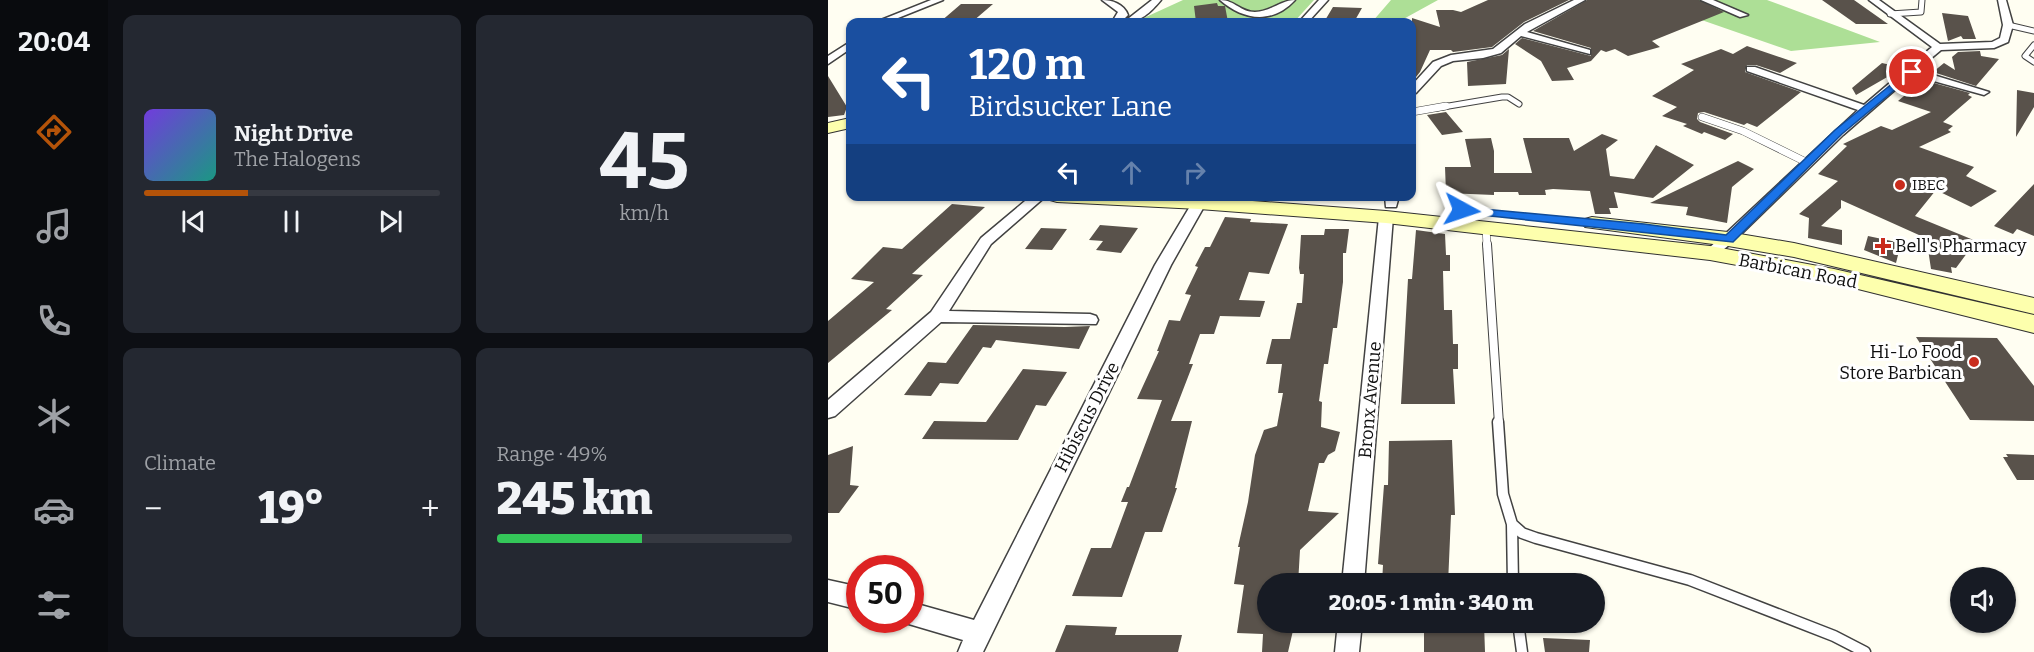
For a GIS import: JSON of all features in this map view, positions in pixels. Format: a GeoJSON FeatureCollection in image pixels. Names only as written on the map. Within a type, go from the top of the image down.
{"type":"FeatureCollection","features":[{"type":"Feature","properties":{"kind":"main road"},"geometry":{"type":"LineString","coordinates":[[828,128],[846,124]]}},
{"type":"Feature","properties":{"kind":"main road"},"geometry":{"type":"LineString","coordinates":[[828,136],[846,132]]}},
{"type":"Feature","properties":{"kind":"main road","name":"Barbican Road"},"geometry":{"type":"LineString","coordinates":[[1158,201],[1389,206],[1486,227],[1710,253],[1834,276],[2034,324]]}},
{"type":"Feature","properties":{"kind":"main road","name":"Barbican Road"},"geometry":{"type":"LineString","coordinates":[[1338,201],[1633,227],[1728,239],[1794,250],[2034,306]]}},
{"type":"Feature","properties":{"kind":"street"},"geometry":{"type":"LineString","coordinates":[[892,18],[939,0]]}},
{"type":"Feature","properties":{"kind":"street"},"geometry":{"type":"LineString","coordinates":[[1106,0],[1122,11],[1123,15],[1120,18]]}},
{"type":"Feature","properties":{"kind":"street"},"geometry":{"type":"LineString","coordinates":[[1137,18],[1157,0]]}},
{"type":"Feature","properties":{"kind":"street"},"geometry":{"type":"LineString","coordinates":[[1224,0],[1243,12],[1259,14],[1277,11],[1291,0]]}},
{"type":"Feature","properties":{"kind":"street"},"geometry":{"type":"LineString","coordinates":[[1307,18],[1324,0]]}},
{"type":"Feature","properties":{"kind":"street"},"geometry":{"type":"LineString","coordinates":[[1416,87],[1437,64],[1451,58],[1484,55],[1497,51],[1520,33],[1581,0]]}},
{"type":"Feature","properties":{"kind":"street"},"geometry":{"type":"LineString","coordinates":[[1705,0],[1743,15]]}},
{"type":"Feature","properties":{"kind":"street"},"geometry":{"type":"LineString","coordinates":[[1873,0],[1938,47],[1994,45],[2006,40],[2008,25],[2002,0]]}},
{"type":"Feature","properties":{"kind":"street"},"geometry":{"type":"LineString","coordinates":[[1520,33],[1586,52]]}},
{"type":"Feature","properties":{"kind":"street"},"geometry":{"type":"LineString","coordinates":[[1710,253],[1728,239],[1866,109],[1912,72],[1938,47]]}},
{"type":"Feature","properties":{"kind":"street"},"geometry":{"type":"LineString","coordinates":[[828,61],[846,48]]}},
{"type":"Feature","properties":{"kind":"street"},"geometry":{"type":"LineString","coordinates":[[1751,69],[1866,109]]}},
{"type":"Feature","properties":{"kind":"street"},"geometry":{"type":"LineString","coordinates":[[1912,72],[1984,92]]}},
{"type":"Feature","properties":{"kind":"street"},"geometry":{"type":"LineString","coordinates":[[828,411],[937,316],[986,241],[1034,201]]}},
{"type":"Feature","properties":{"kind":"street","name":"Hibiscus Drive"},"geometry":{"type":"LineString","coordinates":[[924,620],[975,642],[1163,265],[1199,203]]}},
{"type":"Feature","properties":{"kind":"street","name":"Bronx Avenue"},"geometry":{"type":"LineString","coordinates":[[1354,573],[1389,206]]}},
{"type":"Feature","properties":{"kind":"street"},"geometry":{"type":"LineString","coordinates":[[937,316],[1090,320]]}},
{"type":"Feature","properties":{"kind":"street"},"geometry":{"type":"LineString","coordinates":[[828,591],[846,596]]}},
{"type":"Feature","properties":{"kind":"street"},"geometry":{"type":"LineString","coordinates":[[1347,652],[1349,633]]}},
{"type":"Feature","properties":{"kind":"lane"},"geometry":{"type":"LineString","coordinates":[[1890,14],[1921,12],[1922,0]]}},
{"type":"Feature","properties":{"kind":"lane"},"geometry":{"type":"LineString","coordinates":[[2008,25],[2034,32]]}},
{"type":"Feature","properties":{"kind":"lane"},"geometry":{"type":"LineString","coordinates":[[2034,45],[2025,56],[2034,62]]}},
{"type":"Feature","properties":{"kind":"lane"},"geometry":{"type":"LineString","coordinates":[[1416,111],[1502,97],[1508,97],[1519,104]]}},
{"type":"Feature","properties":{"kind":"lane"},"geometry":{"type":"LineString","coordinates":[[1702,117],[1743,131],[1808,163]]}},
{"type":"Feature","properties":{"kind":"lane"},"geometry":{"type":"LineString","coordinates":[[1486,227],[1503,494],[1512,524],[1513,573]]}},
{"type":"Feature","properties":{"kind":"lane"},"geometry":{"type":"LineString","coordinates":[[1512,524],[1522,533],[1536,538],[1690,580],[1834,636],[1865,652]]}},
{"type":"Feature","properties":{"kind":"lane"},"geometry":{"type":"LineString","coordinates":[[1519,633],[1522,652]]}},
{"type":"Feature","properties":{"kind":"green space"},"geometry":{"type":"Polygon","coordinates":[[[1183,0],[1314,0],[1298,18],[1144,18],[1183,0]]]}},
{"type":"Feature","properties":{"kind":"green space"},"geometry":{"type":"Polygon","coordinates":[[[1391,0],[1438,0],[1405,18],[1375,18],[1391,0]]]}},
{"type":"Feature","properties":{"kind":"green space"},"geometry":{"type":"Polygon","coordinates":[[[1644,0],[1767,0],[1880,42],[1791,51],[1644,0]]]}},
{"type":"Feature","properties":{"kind":"building"},"geometry":{"type":"Polygon","coordinates":[[[1488,0],[1569,0],[1524,22],[1492,47],[1453,52],[1451,50],[1430,50],[1416,77],[1416,19],[1440,27],[1436,10],[1461,12],[1488,0]]]}},
{"type":"Feature","properties":{"kind":"building"},"geometry":{"type":"Polygon","coordinates":[[[1587,0],[1699,0],[1724,12],[1652,41],[1660,47],[1628,56],[1615,49],[1606,52],[1601,50],[1591,61],[1567,68],[1574,80],[1552,81],[1541,61],[1515,44],[1522,38],[1591,56],[1591,48],[1533,31],[1587,0]]]}},
{"type":"Feature","properties":{"kind":"building"},"geometry":{"type":"Polygon","coordinates":[[[1822,0],[1854,0],[1888,24],[1856,24],[1822,0]]]}},
{"type":"Feature","properties":{"kind":"building"},"geometry":{"type":"Polygon","coordinates":[[[1217,3],[1218,6],[1225,6],[1227,18],[1196,18],[1194,6],[1217,3]]]}},
{"type":"Feature","properties":{"kind":"building"},"geometry":{"type":"Polygon","coordinates":[[[961,4],[993,4],[977,18],[945,18],[961,4]]]}},
{"type":"Feature","properties":{"kind":"building"},"geometry":{"type":"Polygon","coordinates":[[[1333,7],[1362,8],[1356,18],[1326,18],[1333,7]]]}},
{"type":"Feature","properties":{"kind":"building"},"geometry":{"type":"Polygon","coordinates":[[[1942,13],[1968,16],[1976,39],[1963,39],[1961,36],[1948,41],[1942,13]]]}},
{"type":"Feature","properties":{"kind":"building"},"geometry":{"type":"Polygon","coordinates":[[[1747,46],[1797,63],[1780,73],[1756,65],[1747,65],[1745,72],[1801,92],[1757,127],[1704,112],[1698,113],[1697,119],[1700,122],[1733,134],[1725,140],[1704,132],[1702,134],[1683,126],[1687,124],[1662,116],[1677,107],[1652,96],[1694,70],[1681,64],[1721,49],[1733,54],[1747,46]]]}},
{"type":"Feature","properties":{"kind":"building"},"geometry":{"type":"Polygon","coordinates":[[[1509,49],[1506,84],[1468,86],[1467,62],[1502,55],[1509,49]]]}},
{"type":"Feature","properties":{"kind":"building"},"geometry":{"type":"Polygon","coordinates":[[[1980,51],[1981,56],[1999,59],[1976,86],[1933,72],[1944,63],[1955,70],[1952,57],[1958,52],[1980,51]]]}},
{"type":"Feature","properties":{"kind":"building"},"geometry":{"type":"Polygon","coordinates":[[[1882,63],[1903,68],[1856,95],[1852,88],[1882,63]]]}},
{"type":"Feature","properties":{"kind":"building"},"geometry":{"type":"Polygon","coordinates":[[[828,76],[846,105],[846,110],[844,115],[828,117],[828,76]]]}},
{"type":"Feature","properties":{"kind":"building"},"geometry":{"type":"Polygon","coordinates":[[[1923,80],[1970,93],[1968,95],[1972,97],[1943,122],[1953,126],[1948,130],[1951,132],[1919,147],[1974,167],[1966,176],[1997,191],[1971,207],[1936,190],[1915,216],[1976,241],[1956,268],[1951,267],[1952,273],[1931,269],[1928,249],[1937,251],[1939,244],[1841,200],[1841,208],[1821,226],[1842,230],[1842,245],[1808,238],[1809,218],[1799,214],[1838,181],[1818,174],[1847,146],[1843,144],[1881,126],[1892,130],[1931,112],[1898,101],[1923,80]]]}},
{"type":"Feature","properties":{"kind":"building"},"geometry":{"type":"Polygon","coordinates":[[[2017,90],[2034,93],[2034,107],[2016,137],[2017,90]]]}},
{"type":"Feature","properties":{"kind":"building"},"geometry":{"type":"Polygon","coordinates":[[[1446,112],[1463,132],[1442,135],[1427,115],[1446,112]]]}},
{"type":"Feature","properties":{"kind":"building"},"geometry":{"type":"Polygon","coordinates":[[[1602,134],[1618,140],[1606,149],[1610,176],[1634,179],[1656,145],[1694,165],[1653,198],[1614,192],[1618,208],[1609,208],[1611,214],[1595,214],[1590,191],[1553,189],[1545,190],[1546,195],[1519,195],[1518,192],[1494,192],[1494,195],[1446,193],[1445,167],[1471,167],[1465,139],[1491,138],[1494,151],[1494,173],[1532,173],[1523,138],[1569,138],[1574,151],[1602,134]]]}},
{"type":"Feature","properties":{"kind":"building"},"geometry":{"type":"Polygon","coordinates":[[[1738,161],[1754,169],[1732,187],[1727,223],[1686,215],[1688,207],[1650,203],[1738,161]]]}},
{"type":"Feature","properties":{"kind":"building"},"geometry":{"type":"Polygon","coordinates":[[[2034,184],[2034,236],[2017,229],[2013,234],[1994,226],[2034,184]]]}},
{"type":"Feature","properties":{"kind":"building"},"geometry":{"type":"Polygon","coordinates":[[[952,204],[985,207],[912,274],[923,275],[886,309],[892,310],[828,363],[828,321],[874,282],[851,279],[883,247],[902,249],[952,204]]]}},
{"type":"Feature","properties":{"kind":"building"},"geometry":{"type":"Polygon","coordinates":[[[1225,217],[1251,219],[1250,222],[1288,224],[1269,274],[1249,272],[1239,300],[1265,301],[1260,317],[1220,316],[1214,334],[1200,334],[1189,364],[1193,364],[1171,421],[1192,421],[1175,488],[1177,488],[1162,532],[1145,532],[1122,597],[1072,596],[1091,548],[1111,548],[1128,502],[1121,502],[1129,487],[1162,400],[1137,399],[1159,351],[1157,351],[1169,320],[1180,321],[1191,295],[1185,294],[1198,267],[1195,266],[1205,247],[1210,247],[1225,217]]]}},
{"type":"Feature","properties":{"kind":"building"},"geometry":{"type":"Polygon","coordinates":[[[1100,225],[1138,228],[1121,253],[1096,250],[1103,241],[1089,240],[1100,225]]]}},
{"type":"Feature","properties":{"kind":"building"},"geometry":{"type":"Polygon","coordinates":[[[1041,228],[1067,229],[1052,250],[1025,249],[1041,228]]]}},
{"type":"Feature","properties":{"kind":"building"},"geometry":{"type":"Polygon","coordinates":[[[1325,229],[1349,229],[1346,253],[1343,253],[1343,282],[1337,328],[1333,328],[1328,364],[1324,364],[1319,401],[1322,402],[1321,427],[1340,432],[1335,451],[1328,455],[1324,463],[1319,463],[1308,511],[1339,513],[1300,550],[1299,573],[1257,573],[1257,633],[1292,633],[1288,652],[1262,652],[1263,634],[1237,633],[1244,585],[1234,584],[1240,547],[1238,547],[1255,455],[1264,430],[1277,426],[1283,393],[1278,393],[1282,364],[1266,364],[1272,339],[1290,339],[1297,303],[1302,303],[1304,274],[1300,274],[1299,268],[1301,235],[1324,235],[1325,229]]]}},
{"type":"Feature","properties":{"kind":"building"},"geometry":{"type":"Polygon","coordinates":[[[1416,230],[1445,234],[1446,255],[1450,255],[1450,271],[1443,271],[1444,310],[1452,310],[1453,344],[1458,344],[1458,369],[1453,369],[1455,404],[1401,404],[1408,279],[1412,279],[1416,230]]]}},
{"type":"Feature","properties":{"kind":"building","name":"Bell's Pharmacy"},"geometry":{"type":"Polygon","coordinates":[[[1868,236],[1901,243],[1896,263],[1864,250],[1868,236]]]}},
{"type":"Feature","properties":{"kind":"building"},"geometry":{"type":"Polygon","coordinates":[[[973,325],[1090,326],[1079,349],[996,340],[991,348],[983,347],[958,384],[940,383],[931,396],[904,395],[928,362],[946,363],[973,325]]]}},
{"type":"Feature","properties":{"kind":"building","name":"Hi-Lo Food Store Barbican"},"geometry":{"type":"Polygon","coordinates":[[[1916,337],[1997,338],[2034,386],[2034,421],[1970,420],[1916,337]]]}},
{"type":"Feature","properties":{"kind":"building"},"geometry":{"type":"Polygon","coordinates":[[[1023,369],[1067,372],[1046,406],[1036,405],[1018,440],[922,439],[934,421],[986,422],[1023,369]]]}},
{"type":"Feature","properties":{"kind":"building"},"geometry":{"type":"Polygon","coordinates":[[[1452,440],[1455,515],[1451,515],[1448,573],[1383,573],[1383,565],[1378,564],[1384,485],[1388,485],[1389,441],[1452,440]]]}},
{"type":"Feature","properties":{"kind":"building"},"geometry":{"type":"Polygon","coordinates":[[[853,446],[850,485],[859,486],[839,513],[828,513],[828,455],[853,446]]]}},
{"type":"Feature","properties":{"kind":"building"},"geometry":{"type":"Polygon","coordinates":[[[2006,454],[2034,455],[2034,480],[2017,480],[2003,457],[2008,457],[2006,454]]]}},
{"type":"Feature","properties":{"kind":"building"},"geometry":{"type":"Polygon","coordinates":[[[1066,625],[1117,627],[1115,635],[1182,635],[1178,652],[1055,652],[1066,625]]]}},
{"type":"Feature","properties":{"kind":"building"},"geometry":{"type":"Polygon","coordinates":[[[1424,633],[1484,633],[1485,652],[1424,652],[1424,633]]]}},
{"type":"Feature","properties":{"kind":"building"},"geometry":{"type":"Polygon","coordinates":[[[1543,638],[1590,640],[1589,652],[1545,652],[1543,638]]]}},
{"type":"Feature","properties":{"kind":"place","name":"IBEC"},"geometry":{"type":"Point","coordinates":[1900,185]}},
{"type":"Feature","properties":{"kind":"place","name":"Bell's Pharmacy"},"geometry":{"type":"Point","coordinates":[1883,246]}},
{"type":"Feature","properties":{"kind":"place","name":"Hi-Lo Food Store Barbican"},"geometry":{"type":"Point","coordinates":[1974,362]}},
{"type":"Feature","properties":{"kind":"route"},"geometry":{"type":"LineString","coordinates":[[1462,210],[1644,228],[1728,239],[1839,132],[1912,72]]}}]}
